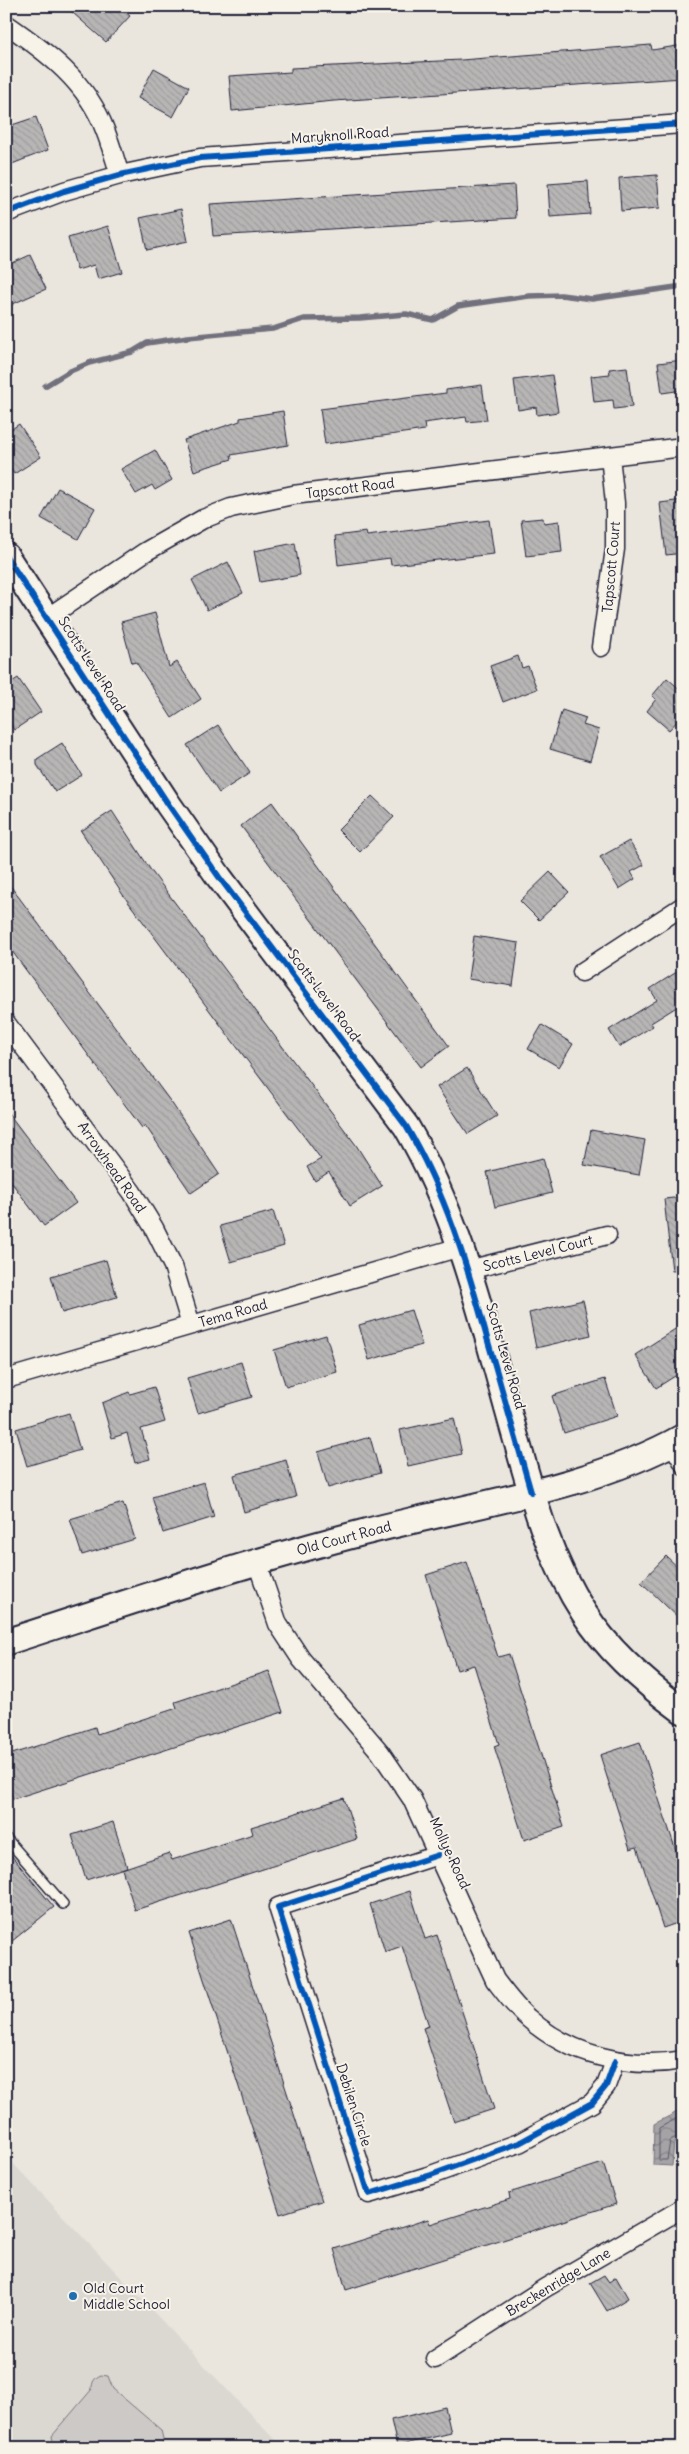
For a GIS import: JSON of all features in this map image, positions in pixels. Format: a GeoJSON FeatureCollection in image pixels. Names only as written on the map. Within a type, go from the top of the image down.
{"type":"FeatureCollection","features":[{"type":"Feature","properties":{"kind":"street"},"geometry":{"type":"LineString","coordinates":[[6,24],[46,52],[70,74],[88,97],[105,129],[120,175]]}},
{"type":"Feature","properties":{"kind":"street","name":"Maryknoll Road"},"geometry":{"type":"LineString","coordinates":[[6,213],[64,191],[120,175],[200,158],[683,124]]}},
{"type":"Feature","properties":{"kind":"street","name":"Tapscott Road"},"geometry":{"type":"LineString","coordinates":[[47,618],[178,532],[230,508],[293,495],[683,447]]}},
{"type":"Feature","properties":{"kind":"street","name":"Tapscott Court"},"geometry":{"type":"LineString","coordinates":[[602,647],[615,549],[615,503],[610,456]]}},
{"type":"Feature","properties":{"kind":"street","name":"Scotts Level Road"},"geometry":{"type":"LineString","coordinates":[[6,556],[168,804],[219,877],[406,1126],[431,1170],[460,1246],[531,1492],[553,1556],[584,1614],[600,1635],[637,1673],[683,1711]]}},
{"type":"Feature","properties":{"kind":"street"},"geometry":{"type":"LineString","coordinates":[[582,972],[683,906]]}},
{"type":"Feature","properties":{"kind":"street","name":"Arrowhead Road"},"geometry":{"type":"LineString","coordinates":[[6,1023],[132,1192],[154,1228],[173,1266],[191,1325]]}},
{"type":"Feature","properties":{"kind":"street","name":"Scotts Level Court"},"geometry":{"type":"LineString","coordinates":[[468,1270],[607,1236]]}},
{"type":"Feature","properties":{"kind":"street","name":"Tema Road"},"geometry":{"type":"LineString","coordinates":[[6,1379],[460,1246]]}},
{"type":"Feature","properties":{"kind":"street","name":"Old Court Road"},"geometry":{"type":"LineString","coordinates":[[6,1642],[257,1562],[361,1533],[531,1492],[608,1470],[675,1441]]}},
{"type":"Feature","properties":{"kind":"street","name":"Mollye Road"},"geometry":{"type":"LineString","coordinates":[[257,1562],[278,1624],[301,1659],[396,1774],[412,1799],[495,1980],[511,2001],[528,2019],[549,2033],[569,2044],[615,2061],[643,2064],[683,2060]]}},
{"type":"Feature","properties":{"kind":"street","name":"Debilen Circle"},"geometry":{"type":"LineString","coordinates":[[438,1855],[278,1907],[369,2194],[431,2175],[520,2143],[592,2103],[606,2086],[615,2061]]}},
{"type":"Feature","properties":{"kind":"street","name":"Breckenridge Lane"},"geometry":{"type":"LineString","coordinates":[[435,2359],[545,2288],[683,2208]]}},
{"type":"Feature","properties":{"kind":"lane"},"geometry":{"type":"LineString","coordinates":[[675,1441],[683,1471]]}},
{"type":"Feature","properties":{"kind":"lane"},"geometry":{"type":"LineString","coordinates":[[6,1838],[63,1904]]}},
{"type":"Feature","properties":{"kind":"shaded area","name":"Old Court Middle School"},"geometry":{"type":"Polygon","coordinates":[[[6,2156],[272,2437],[283,2448],[6,2448],[6,2156]]]}},
{"type":"Feature","properties":{"kind":"shaded area"},"geometry":{"type":"Polygon","coordinates":[[[101,2375],[108,2376],[113,2389],[161,2430],[163,2439],[161,2448],[54,2448],[52,2436],[92,2389],[95,2379],[101,2375]]]}},
{"type":"Feature","properties":{"kind":"water"},"geometry":{"type":"Polygon","coordinates":[[[683,2109],[683,2139],[674,2143],[672,2166],[653,2165],[654,2124],[683,2109]]]}},
{"type":"Feature","properties":{"kind":"building"},"geometry":{"type":"Polygon","coordinates":[[[65,6],[119,6],[130,16],[106,42],[65,6]]]}},
{"type":"Feature","properties":{"kind":"building"},"geometry":{"type":"Polygon","coordinates":[[[651,45],[652,50],[683,45],[683,78],[334,101],[232,111],[229,76],[291,72],[291,68],[461,60],[651,45]]]}},
{"type":"Feature","properties":{"kind":"building"},"geometry":{"type":"Polygon","coordinates":[[[154,68],[189,87],[173,117],[138,98],[154,68]]]}},
{"type":"Feature","properties":{"kind":"building"},"geometry":{"type":"Polygon","coordinates":[[[36,117],[48,150],[12,164],[6,150],[6,127],[36,117]]]}},
{"type":"Feature","properties":{"kind":"building"},"geometry":{"type":"Polygon","coordinates":[[[657,175],[660,208],[621,211],[619,178],[657,175]]]}},
{"type":"Feature","properties":{"kind":"building"},"geometry":{"type":"Polygon","coordinates":[[[588,181],[590,214],[550,217],[548,184],[588,181]]]}},
{"type":"Feature","properties":{"kind":"building"},"geometry":{"type":"Polygon","coordinates":[[[514,185],[516,218],[213,236],[210,204],[514,185]]]}},
{"type":"Feature","properties":{"kind":"building"},"geometry":{"type":"Polygon","coordinates":[[[181,209],[188,241],[147,250],[140,218],[181,209]]]}},
{"type":"Feature","properties":{"kind":"building"},"geometry":{"type":"Polygon","coordinates":[[[108,226],[122,272],[98,279],[94,265],[77,270],[68,238],[108,226]]]}},
{"type":"Feature","properties":{"kind":"building"},"geometry":{"type":"Polygon","coordinates":[[[30,255],[46,289],[6,307],[6,266],[30,255]]]}},
{"type":"Feature","properties":{"kind":"building"},"geometry":{"type":"Polygon","coordinates":[[[683,360],[683,390],[662,393],[658,363],[683,360]]]}},
{"type":"Feature","properties":{"kind":"building"},"geometry":{"type":"Polygon","coordinates":[[[627,367],[632,407],[614,409],[613,400],[594,402],[591,376],[610,374],[609,369],[627,367]]]}},
{"type":"Feature","properties":{"kind":"building"},"geometry":{"type":"Polygon","coordinates":[[[552,375],[558,412],[537,415],[536,407],[518,410],[514,380],[552,375]]]}},
{"type":"Feature","properties":{"kind":"building"},"geometry":{"type":"Polygon","coordinates":[[[482,385],[487,420],[467,422],[466,417],[424,423],[425,430],[325,444],[320,409],[446,393],[446,390],[482,385]]]}},
{"type":"Feature","properties":{"kind":"building"},"geometry":{"type":"Polygon","coordinates":[[[283,411],[288,445],[231,455],[232,459],[194,471],[184,440],[240,421],[240,418],[283,411]]]}},
{"type":"Feature","properties":{"kind":"building"},"geometry":{"type":"Polygon","coordinates":[[[19,424],[41,457],[14,474],[6,463],[6,433],[19,424]]]}},
{"type":"Feature","properties":{"kind":"building"},"geometry":{"type":"Polygon","coordinates":[[[155,450],[172,480],[155,490],[152,485],[136,494],[121,469],[155,450]]]}},
{"type":"Feature","properties":{"kind":"building"},"geometry":{"type":"Polygon","coordinates":[[[58,488],[95,508],[78,539],[41,518],[58,488]]]}},
{"type":"Feature","properties":{"kind":"building"},"geometry":{"type":"Polygon","coordinates":[[[683,500],[683,553],[666,555],[660,503],[683,500]]]}},
{"type":"Feature","properties":{"kind":"building"},"geometry":{"type":"Polygon","coordinates":[[[543,518],[544,523],[559,521],[562,552],[526,556],[521,520],[543,518]]]}},
{"type":"Feature","properties":{"kind":"building"},"geometry":{"type":"Polygon","coordinates":[[[489,520],[494,554],[391,565],[390,558],[338,565],[335,536],[366,532],[367,536],[489,520]]]}},
{"type":"Feature","properties":{"kind":"building"},"geometry":{"type":"Polygon","coordinates":[[[295,543],[300,575],[260,582],[254,551],[295,543]]]}},
{"type":"Feature","properties":{"kind":"building"},"geometry":{"type":"Polygon","coordinates":[[[228,562],[243,593],[207,610],[192,580],[228,562]]]}},
{"type":"Feature","properties":{"kind":"building"},"geometry":{"type":"Polygon","coordinates":[[[155,613],[169,667],[177,662],[201,699],[172,718],[136,662],[132,663],[121,622],[155,613]]]}},
{"type":"Feature","properties":{"kind":"building"},"geometry":{"type":"Polygon","coordinates":[[[518,656],[522,668],[528,666],[537,689],[503,702],[490,666],[518,656]]]}},
{"type":"Feature","properties":{"kind":"building"},"geometry":{"type":"Polygon","coordinates":[[[18,678],[41,712],[14,730],[6,718],[6,686],[18,678]]]}},
{"type":"Feature","properties":{"kind":"building"},"geometry":{"type":"Polygon","coordinates":[[[667,678],[683,692],[683,715],[669,730],[647,711],[656,699],[652,696],[667,678]]]}},
{"type":"Feature","properties":{"kind":"building"},"geometry":{"type":"Polygon","coordinates":[[[562,710],[586,718],[583,725],[599,730],[590,761],[550,749],[562,710]]]}},
{"type":"Feature","properties":{"kind":"building"},"geometry":{"type":"Polygon","coordinates":[[[218,725],[250,773],[219,793],[187,745],[218,725]]]}},
{"type":"Feature","properties":{"kind":"building"},"geometry":{"type":"Polygon","coordinates":[[[62,743],[82,775],[55,792],[37,765],[37,759],[62,743]]]}},
{"type":"Feature","properties":{"kind":"building"},"geometry":{"type":"Polygon","coordinates":[[[372,796],[394,817],[360,852],[338,830],[372,796]]]}},
{"type":"Feature","properties":{"kind":"building"},"geometry":{"type":"Polygon","coordinates":[[[272,802],[449,1046],[421,1067],[241,826],[272,802]]]}},
{"type":"Feature","properties":{"kind":"building"},"geometry":{"type":"Polygon","coordinates":[[[112,811],[152,872],[356,1145],[382,1186],[350,1206],[329,1172],[315,1181],[307,1167],[321,1159],[123,895],[81,831],[112,811]]]}},
{"type":"Feature","properties":{"kind":"building"},"geometry":{"type":"Polygon","coordinates":[[[629,841],[644,865],[631,872],[635,879],[619,889],[600,857],[629,841]]]}},
{"type":"Feature","properties":{"kind":"building"},"geometry":{"type":"Polygon","coordinates":[[[550,872],[569,892],[539,920],[520,901],[550,872]]]}},
{"type":"Feature","properties":{"kind":"building"},"geometry":{"type":"Polygon","coordinates":[[[6,880],[173,1105],[219,1174],[191,1193],[145,1125],[142,1128],[6,943],[6,880]]]}},
{"type":"Feature","properties":{"kind":"building"},"geometry":{"type":"Polygon","coordinates":[[[474,936],[519,943],[513,986],[468,979],[474,936]]]}},
{"type":"Feature","properties":{"kind":"building"},"geometry":{"type":"Polygon","coordinates":[[[683,968],[683,1003],[651,1023],[653,1026],[619,1047],[609,1030],[657,1000],[650,989],[683,968]]]}},
{"type":"Feature","properties":{"kind":"building"},"geometry":{"type":"Polygon","coordinates":[[[542,1025],[573,1044],[559,1067],[528,1049],[542,1025]]]}},
{"type":"Feature","properties":{"kind":"building"},"geometry":{"type":"Polygon","coordinates":[[[467,1068],[497,1116],[468,1134],[437,1087],[467,1068]]]}},
{"type":"Feature","properties":{"kind":"building"},"geometry":{"type":"Polygon","coordinates":[[[6,1110],[76,1203],[44,1226],[6,1175],[6,1110]]]}},
{"type":"Feature","properties":{"kind":"building"},"geometry":{"type":"Polygon","coordinates":[[[591,1130],[645,1140],[639,1175],[584,1165],[591,1130]]]}},
{"type":"Feature","properties":{"kind":"building"},"geometry":{"type":"Polygon","coordinates":[[[543,1158],[552,1193],[495,1207],[487,1172],[543,1158]]]}},
{"type":"Feature","properties":{"kind":"building"},"geometry":{"type":"Polygon","coordinates":[[[683,1197],[683,1270],[672,1271],[664,1199],[683,1197]]]}},
{"type":"Feature","properties":{"kind":"building"},"geometry":{"type":"Polygon","coordinates":[[[273,1211],[284,1246],[231,1262],[220,1226],[273,1211]]]}},
{"type":"Feature","properties":{"kind":"building"},"geometry":{"type":"Polygon","coordinates":[[[106,1260],[117,1297],[62,1313],[51,1276],[106,1260]]]}},
{"type":"Feature","properties":{"kind":"building"},"geometry":{"type":"Polygon","coordinates":[[[583,1300],[591,1335],[536,1348],[529,1313],[583,1300]]]}},
{"type":"Feature","properties":{"kind":"building"},"geometry":{"type":"Polygon","coordinates":[[[411,1310],[422,1345],[369,1360],[359,1325],[411,1310]]]}},
{"type":"Feature","properties":{"kind":"building"},"geometry":{"type":"Polygon","coordinates":[[[683,1324],[683,1371],[656,1388],[635,1355],[683,1324]]]}},
{"type":"Feature","properties":{"kind":"building"},"geometry":{"type":"Polygon","coordinates":[[[326,1335],[337,1372],[286,1387],[274,1350],[326,1335]]]}},
{"type":"Feature","properties":{"kind":"building"},"geometry":{"type":"Polygon","coordinates":[[[241,1362],[252,1397],[198,1413],[187,1378],[241,1362]]]}},
{"type":"Feature","properties":{"kind":"building"},"geometry":{"type":"Polygon","coordinates":[[[605,1379],[617,1416],[564,1433],[552,1396],[605,1379]]]}},
{"type":"Feature","properties":{"kind":"building"},"geometry":{"type":"Polygon","coordinates":[[[154,1387],[165,1422],[141,1429],[150,1459],[135,1463],[127,1433],[112,1438],[102,1403],[129,1392],[130,1394],[154,1387]]]}},
{"type":"Feature","properties":{"kind":"building"},"geometry":{"type":"Polygon","coordinates":[[[69,1413],[80,1450],[27,1466],[16,1429],[69,1413]]]}},
{"type":"Feature","properties":{"kind":"building"},"geometry":{"type":"Polygon","coordinates":[[[454,1418],[462,1454],[408,1466],[400,1430],[454,1418]]]}},
{"type":"Feature","properties":{"kind":"building"},"geometry":{"type":"Polygon","coordinates":[[[370,1437],[380,1473],[328,1488],[318,1452],[370,1437]]]}},
{"type":"Feature","properties":{"kind":"building"},"geometry":{"type":"Polygon","coordinates":[[[286,1460],[296,1497],[244,1512],[234,1475],[286,1460]]]}},
{"type":"Feature","properties":{"kind":"building"},"geometry":{"type":"Polygon","coordinates":[[[204,1482],[214,1517],[163,1533],[152,1497],[204,1482]]]}},
{"type":"Feature","properties":{"kind":"building"},"geometry":{"type":"Polygon","coordinates":[[[123,1503],[135,1539],[82,1555],[70,1519],[123,1503]]]}},
{"type":"Feature","properties":{"kind":"building"},"geometry":{"type":"Polygon","coordinates":[[[666,1556],[683,1572],[683,1622],[641,1582],[666,1556]]]}},
{"type":"Feature","properties":{"kind":"building"},"geometry":{"type":"Polygon","coordinates":[[[467,1562],[498,1657],[509,1654],[564,1827],[524,1840],[494,1746],[499,1744],[474,1665],[457,1670],[426,1575],[467,1562]]]}},
{"type":"Feature","properties":{"kind":"building"},"geometry":{"type":"Polygon","coordinates":[[[269,1671],[283,1712],[13,1799],[6,1778],[6,1756],[95,1727],[97,1734],[177,1708],[175,1702],[269,1671]]]}},
{"type":"Feature","properties":{"kind":"building"},"geometry":{"type":"Polygon","coordinates":[[[640,1742],[683,1872],[683,1921],[663,1928],[637,1847],[630,1849],[600,1755],[640,1742]]]}},
{"type":"Feature","properties":{"kind":"building"},"geometry":{"type":"Polygon","coordinates":[[[344,1798],[357,1839],[135,1910],[122,1869],[169,1853],[172,1860],[253,1834],[251,1827],[344,1798]]]}},
{"type":"Feature","properties":{"kind":"building"},"geometry":{"type":"Polygon","coordinates":[[[113,1822],[127,1867],[86,1880],[72,1835],[113,1822]]]}},
{"type":"Feature","properties":{"kind":"building"},"geometry":{"type":"Polygon","coordinates":[[[6,1849],[54,1907],[6,1946],[6,1849]]]}},
{"type":"Feature","properties":{"kind":"building"},"geometry":{"type":"Polygon","coordinates":[[[410,1891],[425,1939],[437,1935],[494,2109],[454,2122],[423,2028],[429,2026],[402,1946],[385,1952],[370,1904],[410,1891]]]}},
{"type":"Feature","properties":{"kind":"building"},"geometry":{"type":"Polygon","coordinates":[[[231,1919],[322,2201],[280,2214],[189,1933],[231,1919]]]}},
{"type":"Feature","properties":{"kind":"building"},"geometry":{"type":"Polygon","coordinates":[[[603,2163],[616,2204],[346,2290],[334,2249],[428,2219],[430,2224],[510,2199],[509,2193],[603,2163]]]}},
{"type":"Feature","properties":{"kind":"building"},"geometry":{"type":"Polygon","coordinates":[[[604,2275],[609,2282],[616,2277],[628,2298],[607,2311],[590,2283],[604,2275]]]}},
{"type":"Feature","properties":{"kind":"building"},"geometry":{"type":"Polygon","coordinates":[[[445,2407],[451,2433],[397,2446],[391,2420],[445,2407]]]}},
{"type":"Feature","properties":{"kind":"waterway"},"geometry":{"type":"LineString","coordinates":[[45,386],[68,372],[89,363],[132,352],[147,343],[273,329],[304,319],[360,318],[406,314],[433,320],[458,306],[529,296],[561,295],[592,299],[683,286]]}},
{"type":"Feature","properties":{"kind":"cycle path"},"geometry":{"type":"LineString","coordinates":[[6,213],[64,191],[120,175],[200,158],[683,124]]}},
{"type":"Feature","properties":{"kind":"cycle path"},"geometry":{"type":"LineString","coordinates":[[6,556],[168,804],[219,877],[406,1126],[420,1151],[454,1229],[531,1492]]}},
{"type":"Feature","properties":{"kind":"cycle path"},"geometry":{"type":"LineString","coordinates":[[438,1855],[278,1907],[369,2194],[431,2175],[519,2143],[592,2103],[606,2086],[615,2061]]}},
{"type":"Feature","properties":{"kind":"place","name":"Old Court Middle School"},"geometry":{"type":"Point","coordinates":[73,2296]}}]}
